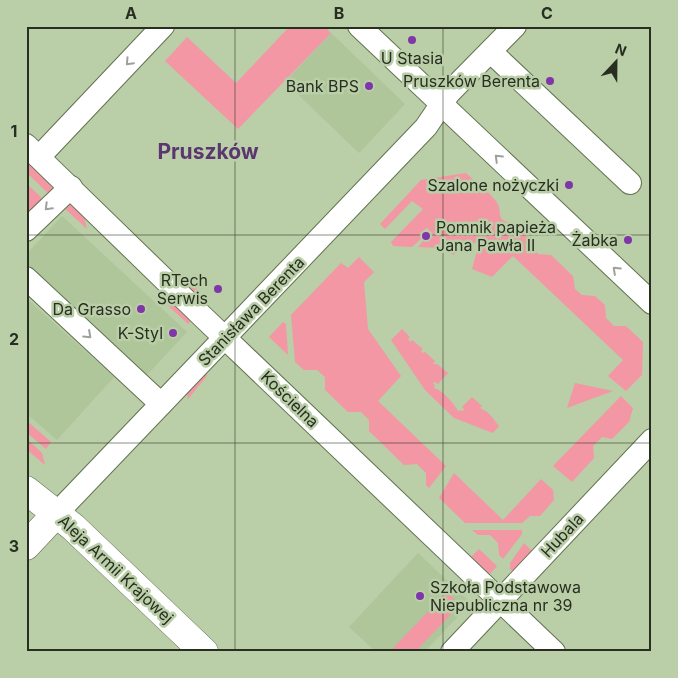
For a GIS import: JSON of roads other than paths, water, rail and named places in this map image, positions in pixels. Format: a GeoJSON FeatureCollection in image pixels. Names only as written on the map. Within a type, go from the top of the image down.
{"type":"FeatureCollection","features":[{"type":"Feature","properties":{"kind":"street"},"geometry":{"type":"LineString","coordinates":[[33,151],[163,26]]}},
{"type":"Feature","properties":{"kind":"street"},"geometry":{"type":"LineString","coordinates":[[359,26],[652,304]]}},
{"type":"Feature","properties":{"kind":"street","name":"Stanisława Berenta"},"geometry":{"type":"LineString","coordinates":[[56,514],[426,127],[449,93],[515,26]]}},
{"type":"Feature","properties":{"kind":"street"},"geometry":{"type":"LineString","coordinates":[[491,52],[630,183]]}},
{"type":"Feature","properties":{"kind":"street","name":"Kościelna"},"geometry":{"type":"LineString","coordinates":[[33,151],[225,338],[554,652]]}},
{"type":"Feature","properties":{"kind":"street"},"geometry":{"type":"LineString","coordinates":[[26,230],[71,187]]}},
{"type":"Feature","properties":{"kind":"street"},"geometry":{"type":"LineString","coordinates":[[26,278],[161,404]]}},
{"type":"Feature","properties":{"kind":"street","name":"Hubala"},"geometry":{"type":"LineString","coordinates":[[452,652],[652,440]]}},
{"type":"Feature","properties":{"kind":"street","name":"Aleja Armii Krajowej"},"geometry":{"type":"LineString","coordinates":[[26,490],[56,514],[204,652]]}},
{"type":"Feature","properties":{"kind":"street"},"geometry":{"type":"LineString","coordinates":[[26,546],[56,514]]}},
{"type":"Feature","properties":{"kind":"place","name":"U Stasia"},"geometry":{"type":"Point","coordinates":[412,40]}},
{"type":"Feature","properties":{"kind":"place","name":"Pruszków Berenta"},"geometry":{"type":"Point","coordinates":[550,81]}},
{"type":"Feature","properties":{"kind":"place","name":"Bank BPS"},"geometry":{"type":"Point","coordinates":[369,86]}},
{"type":"Feature","properties":{"kind":"place","name":"Szalone nożyczki"},"geometry":{"type":"Point","coordinates":[569,185]}},
{"type":"Feature","properties":{"kind":"place","name":"Pomnik papieża Jana Pawła II"},"geometry":{"type":"Point","coordinates":[426,236]}},
{"type":"Feature","properties":{"kind":"place","name":"Żabka"},"geometry":{"type":"Point","coordinates":[628,240]}},
{"type":"Feature","properties":{"kind":"place","name":"RTech Serwis"},"geometry":{"type":"Point","coordinates":[218,289]}},
{"type":"Feature","properties":{"kind":"place","name":"Da Grasso"},"geometry":{"type":"Point","coordinates":[141,309]}},
{"type":"Feature","properties":{"kind":"place","name":"K-Styl"},"geometry":{"type":"Point","coordinates":[173,333]}},
{"type":"Feature","properties":{"kind":"place","name":"Szkoła Podstawowa Niepubliczna nr 39"},"geometry":{"type":"Point","coordinates":[420,596]}},
{"type":"Feature","properties":{"kind":"district","name":"Pruszków"},"geometry":{"type":"Point","coordinates":[208,151]}}]}
